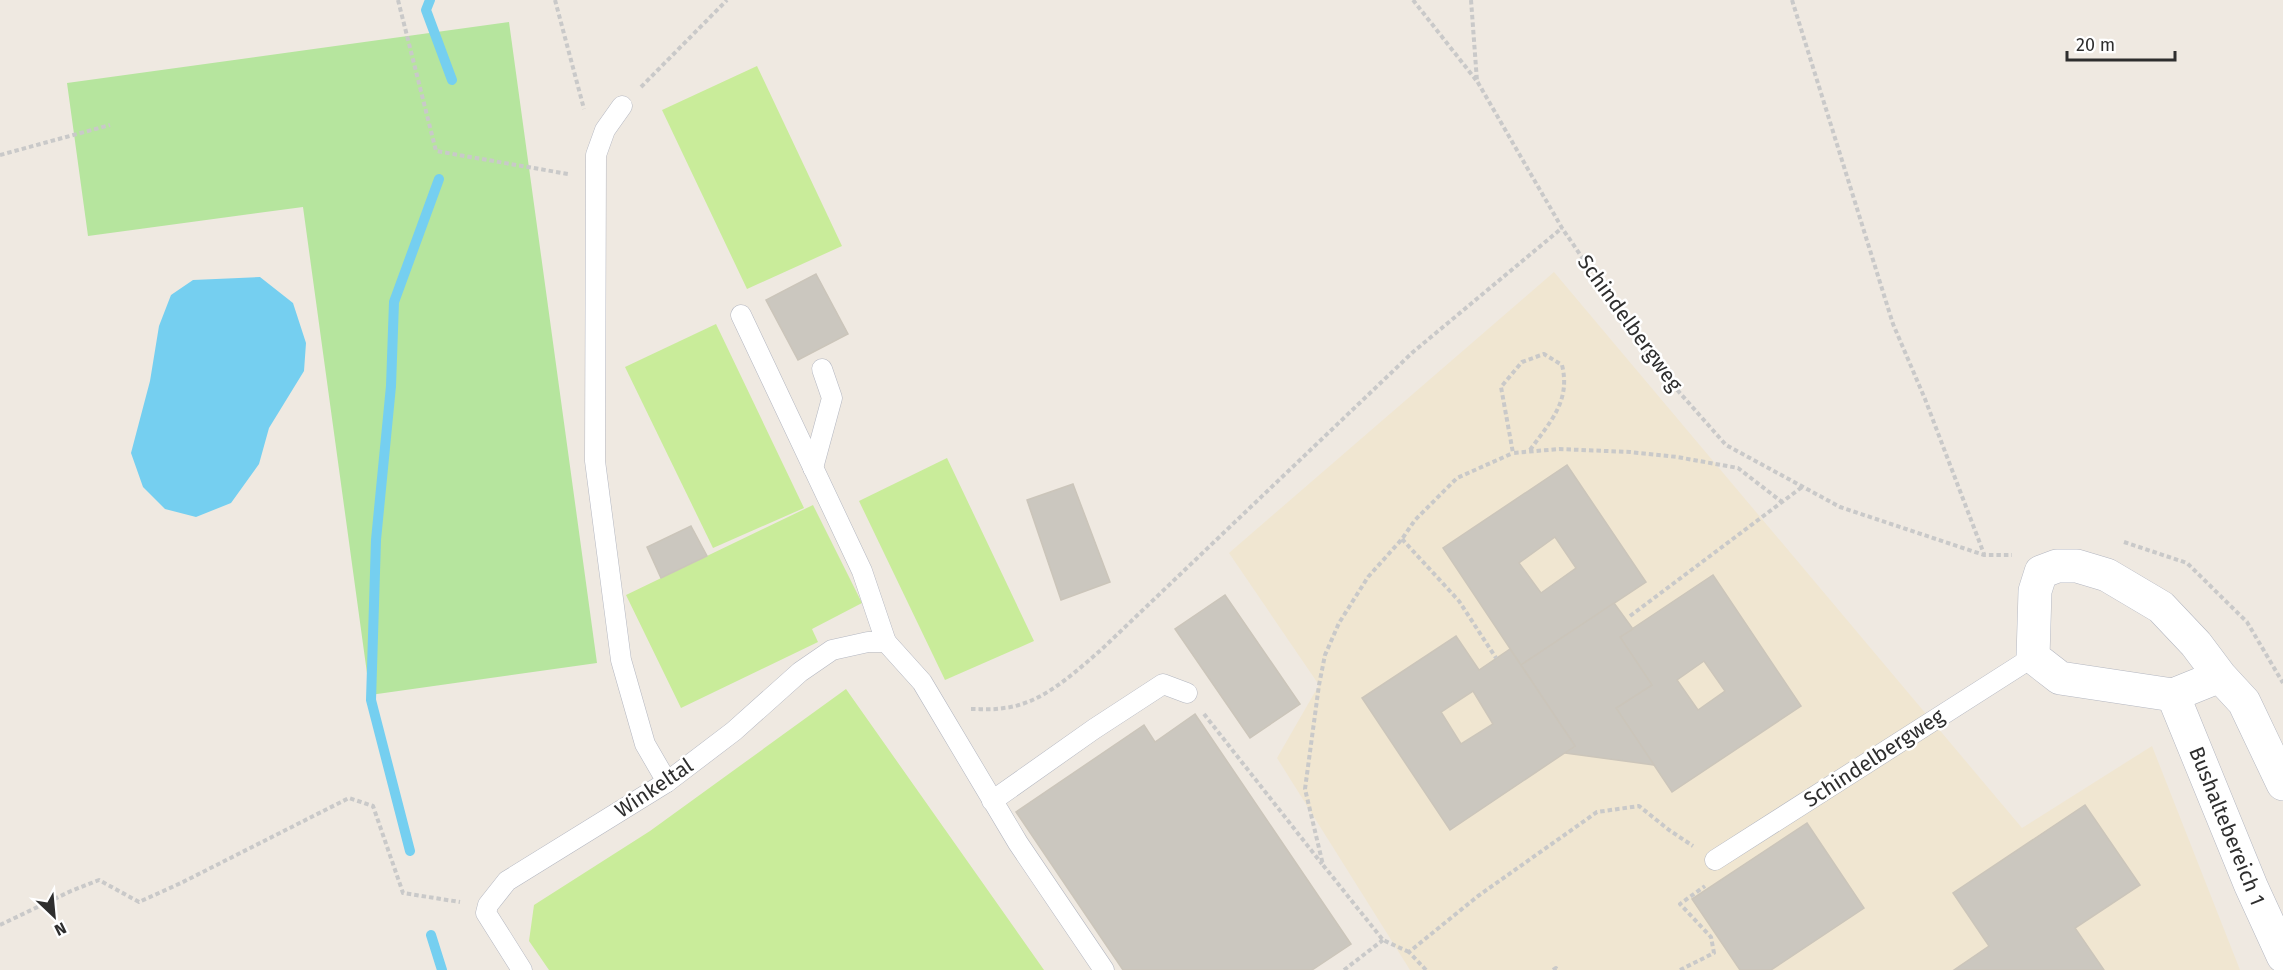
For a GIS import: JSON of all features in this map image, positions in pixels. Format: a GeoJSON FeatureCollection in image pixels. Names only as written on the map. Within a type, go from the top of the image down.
{"type":"FeatureCollection","features":[{"type":"Feature","properties":{"kind":"street"},"geometry":{"type":"LineString","coordinates":[[2220,676],[2173,695],[2060,678],[2033,657],[2035,591],[2042,572],[2057,566],[2077,566],[2107,575],[2161,607],[2196,644],[2220,676],[2244,702],[2283,784]]}},
{"type":"Feature","properties":{"kind":"street","name":"Bushaltebereich 1"},"geometry":{"type":"LineString","coordinates":[[2173,695],[2251,886],[2283,956]]}},
{"type":"Feature","properties":{"kind":"lane"},"geometry":{"type":"LineString","coordinates":[[622,106],[605,130],[596,155],[595,461],[621,660],[645,744],[667,782]]}},
{"type":"Feature","properties":{"kind":"lane"},"geometry":{"type":"LineString","coordinates":[[741,315],[862,571],[886,642],[922,682],[939,707],[992,801],[1104,970]]}},
{"type":"Feature","properties":{"kind":"lane"},"geometry":{"type":"LineString","coordinates":[[813,468],[832,398],[822,369]]}},
{"type":"Feature","properties":{"kind":"lane","name":"Winkeltal"},"geometry":{"type":"LineString","coordinates":[[488,905],[507,881],[667,782],[734,731],[800,672],[832,650],[868,642],[886,642]]}},
{"type":"Feature","properties":{"kind":"lane","name":"Schindelbergweg"},"geometry":{"type":"LineString","coordinates":[[1715,860],[2033,657]]}},
{"type":"Feature","properties":{"kind":"lane"},"geometry":{"type":"LineString","coordinates":[[992,801],[1094,729],[1163,684],[1187,693]]}},
{"type":"Feature","properties":{"kind":"lane"},"geometry":{"type":"LineString","coordinates":[[488,905],[486,913],[522,970]]}},
{"type":"Feature","properties":{"kind":"path"},"geometry":{"type":"LineString","coordinates":[[398,0],[436,151],[597,179]]}},
{"type":"Feature","properties":{"kind":"path"},"geometry":{"type":"LineString","coordinates":[[555,0],[596,155]]}},
{"type":"Feature","properties":{"kind":"path"},"geometry":{"type":"LineString","coordinates":[[622,106],[727,0]]}},
{"type":"Feature","properties":{"kind":"path"},"geometry":{"type":"LineString","coordinates":[[1413,0],[1477,81]]}},
{"type":"Feature","properties":{"kind":"path","name":"Schindelbergweg"},"geometry":{"type":"LineString","coordinates":[[1471,0],[1477,81],[1562,228],[1656,366],[1726,445],[1840,507],[1984,555],[2009,555],[2057,566]]}},
{"type":"Feature","properties":{"kind":"path"},"geometry":{"type":"LineString","coordinates":[[1792,0],[1893,324],[1925,399],[1984,555]]}},
{"type":"Feature","properties":{"kind":"path"},"geometry":{"type":"LineString","coordinates":[[0,155],[110,125]]}},
{"type":"Feature","properties":{"kind":"path"},"geometry":{"type":"LineString","coordinates":[[939,707],[1005,708],[1043,696],[1069,677],[1110,641],[1413,352],[1562,228]]}},
{"type":"Feature","properties":{"kind":"path"},"geometry":{"type":"LineString","coordinates":[[1513,453],[1502,387],[1522,362],[1544,354],[1562,365],[1566,380],[1562,402],[1530,450]]}},
{"type":"Feature","properties":{"kind":"path"},"geometry":{"type":"LineString","coordinates":[[1323,865],[1305,789],[1325,655],[1339,623],[1368,577],[1402,539],[1415,520],[1457,478],[1513,453],[1530,450],[1630,452],[1677,457],[1738,468],[1782,501]]}},
{"type":"Feature","properties":{"kind":"path"},"geometry":{"type":"LineString","coordinates":[[1630,616],[1802,487]]}},
{"type":"Feature","properties":{"kind":"path"},"geometry":{"type":"LineString","coordinates":[[1402,539],[1459,601],[1496,658]]}},
{"type":"Feature","properties":{"kind":"path"},"geometry":{"type":"LineString","coordinates":[[1187,693],[1383,940],[1409,952],[1426,970]]}},
{"type":"Feature","properties":{"kind":"path"},"geometry":{"type":"LineString","coordinates":[[0,925],[99,880],[139,902],[348,798],[374,806],[403,893],[488,905]]}},
{"type":"Feature","properties":{"kind":"path"},"geometry":{"type":"LineString","coordinates":[[1409,952],[1491,887],[1598,812],[1639,806],[1669,830],[1715,860],[1712,882],[1680,904],[1711,938],[1714,953],[1680,970]]}},
{"type":"Feature","properties":{"kind":"path"},"geometry":{"type":"LineString","coordinates":[[1344,970],[1383,940]]}},
{"type":"Feature","properties":{"kind":"shaded area"},"geometry":{"type":"Polygon","coordinates":[[[1554,272],[2022,828],[2152,746],[2240,970],[1410,970],[1277,758],[1319,685],[1229,553],[1554,272]]]}},
{"type":"Feature","properties":{"kind":"green space"},"geometry":{"type":"Polygon","coordinates":[[[509,22],[597,663],[370,695],[303,207],[88,236],[67,83],[509,22]]]}},
{"type":"Feature","properties":{"kind":"green space"},"geometry":{"type":"Polygon","coordinates":[[[757,66],[842,246],[747,289],[662,110],[757,66]]]}},
{"type":"Feature","properties":{"kind":"green space"},"geometry":{"type":"Polygon","coordinates":[[[716,324],[804,508],[713,548],[625,367],[716,324]]]}},
{"type":"Feature","properties":{"kind":"green space"},"geometry":{"type":"Polygon","coordinates":[[[947,458],[1034,641],[945,680],[859,501],[947,458]]]}},
{"type":"Feature","properties":{"kind":"green space"},"geometry":{"type":"Polygon","coordinates":[[[813,505],[862,603],[812,629],[818,642],[681,708],[626,595],[813,505]]]}},
{"type":"Feature","properties":{"kind":"green space"},"geometry":{"type":"Polygon","coordinates":[[[846,689],[1044,970],[549,970],[529,941],[534,905],[650,831],[846,689]]]}},
{"type":"Feature","properties":{"kind":"water"},"geometry":{"type":"Polygon","coordinates":[[[260,277],[293,303],[306,343],[304,371],[269,428],[259,464],[231,503],[196,517],[165,509],[143,487],[131,453],[150,381],[159,326],[171,295],[193,280],[260,277]]]}},
{"type":"Feature","properties":{"kind":"building"},"geometry":{"type":"Polygon","coordinates":[[[816,274],[848,334],[798,360],[766,300],[816,274]]]}},
{"type":"Feature","properties":{"kind":"building"},"geometry":{"type":"Polygon","coordinates":[[[1567,465],[1646,582],[1521,665],[1443,548],[1567,465]],[[1555,537],[1519,563],[1541,593],[1576,568],[1555,537]]]}},
{"type":"Feature","properties":{"kind":"building"},"geometry":{"type":"Polygon","coordinates":[[[1073,484],[1110,582],[1061,600],[1027,500],[1073,484]]]}},
{"type":"Feature","properties":{"kind":"building"},"geometry":{"type":"Polygon","coordinates":[[[691,526],[707,556],[661,578],[647,547],[691,526]]]}},
{"type":"Feature","properties":{"kind":"building"},"geometry":{"type":"Polygon","coordinates":[[[1713,575],[1801,706],[1672,792],[1616,708],[1652,685],[1620,637],[1713,575]],[[1704,661],[1677,680],[1698,710],[1725,691],[1704,661]]]}},
{"type":"Feature","properties":{"kind":"building"},"geometry":{"type":"Polygon","coordinates":[[[1225,595],[1300,704],[1250,738],[1175,629],[1225,595]]]}},
{"type":"Feature","properties":{"kind":"building"},"geometry":{"type":"Polygon","coordinates":[[[1614,603],[1633,629],[1620,637],[1652,685],[1616,708],[1654,765],[1565,753],[1575,746],[1521,665],[1614,603]]]}},
{"type":"Feature","properties":{"kind":"building"},"geometry":{"type":"Polygon","coordinates":[[[1456,636],[1479,670],[1510,649],[1575,746],[1450,830],[1362,698],[1456,636]],[[1473,691],[1441,712],[1461,744],[1493,724],[1473,691]]]}},
{"type":"Feature","properties":{"kind":"building"},"geometry":{"type":"Polygon","coordinates":[[[1195,714],[1351,944],[1312,970],[1123,970],[1016,812],[1144,725],[1155,742],[1195,714]]]}},
{"type":"Feature","properties":{"kind":"building"},"geometry":{"type":"Polygon","coordinates":[[[2085,805],[2140,885],[2075,928],[2104,970],[1954,970],[1989,946],[1953,893],[2085,805]]]}},
{"type":"Feature","properties":{"kind":"building"},"geometry":{"type":"Polygon","coordinates":[[[1807,823],[1864,908],[1771,970],[1740,970],[1692,899],[1807,823]]]}},
{"type":"Feature","properties":{"kind":"waterway"},"geometry":{"type":"LineString","coordinates":[[430,0],[426,10],[452,80]]}},
{"type":"Feature","properties":{"kind":"waterway"},"geometry":{"type":"LineString","coordinates":[[410,851],[371,700],[376,540],[391,386],[394,302],[439,179]]}},
{"type":"Feature","properties":{"kind":"waterway"},"geometry":{"type":"LineString","coordinates":[[431,935],[442,970]]}}]}
